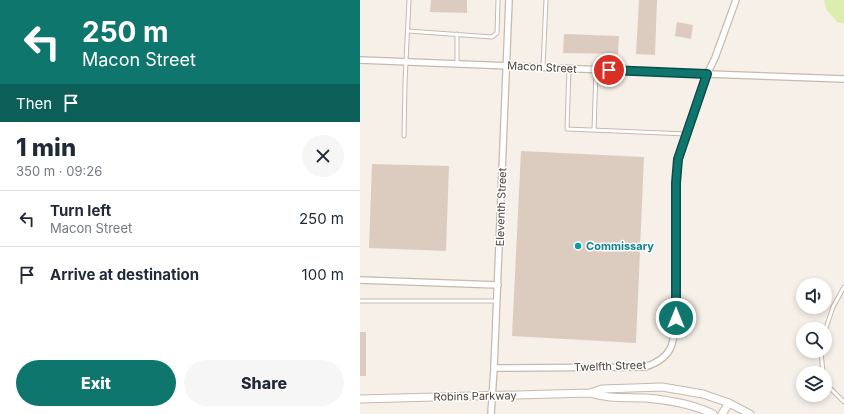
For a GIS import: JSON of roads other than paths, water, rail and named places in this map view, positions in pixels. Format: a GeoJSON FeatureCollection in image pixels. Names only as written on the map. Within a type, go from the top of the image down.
{"type":"FeatureCollection","features":[{"type":"Feature","properties":{"kind":"street","name":"Eleventh Street"},"geometry":{"type":"LineString","coordinates":[[491,414],[498,285],[509,0]]}},
{"type":"Feature","properties":{"kind":"street","name":"Twelfth Street"},"geometry":{"type":"LineString","coordinates":[[494,368],[645,367],[659,362],[668,353],[675,332],[676,318],[676,183],[678,159],[707,74],[715,58],[736,0]]}},
{"type":"Feature","properties":{"kind":"street","name":"Macon Street"},"geometry":{"type":"LineString","coordinates":[[360,60],[844,79]]}},
{"type":"Feature","properties":{"kind":"street"},"geometry":{"type":"LineString","coordinates":[[360,280],[498,285]]}},
{"type":"Feature","properties":{"kind":"street","name":"Robins Parkway"},"geometry":{"type":"LineString","coordinates":[[590,394],[602,389],[662,387],[703,394],[728,403],[750,414]]}},
{"type":"Feature","properties":{"kind":"street"},"geometry":{"type":"LineString","coordinates":[[666,401],[669,388]]}},
{"type":"Feature","properties":{"kind":"street","name":"Robins Parkway"},"geometry":{"type":"LineString","coordinates":[[360,399],[590,394],[603,397],[647,398],[666,401],[705,410],[713,414]]}},
{"type":"Feature","properties":{"kind":"street"},"geometry":{"type":"LineString","coordinates":[[722,414],[728,403]]}},
{"type":"Feature","properties":{"kind":"lane"},"geometry":{"type":"LineString","coordinates":[[404,136],[409,0]]}},
{"type":"Feature","properties":{"kind":"lane"},"geometry":{"type":"LineString","coordinates":[[408,31],[492,36],[497,34],[498,0]]}},
{"type":"Feature","properties":{"kind":"lane"},"geometry":{"type":"LineString","coordinates":[[542,67],[546,0]]}},
{"type":"Feature","properties":{"kind":"lane"},"geometry":{"type":"LineString","coordinates":[[457,34],[457,63]]}},
{"type":"Feature","properties":{"kind":"lane"},"geometry":{"type":"LineString","coordinates":[[569,68],[567,128],[687,134]]}},
{"type":"Feature","properties":{"kind":"lane"},"geometry":{"type":"LineString","coordinates":[[594,130],[596,69]]}},
{"type":"Feature","properties":{"kind":"lane"},"geometry":{"type":"LineString","coordinates":[[828,322],[833,307],[844,287]]}},
{"type":"Feature","properties":{"kind":"lane"},"geometry":{"type":"LineString","coordinates":[[360,301],[497,301]]}},
{"type":"Feature","properties":{"kind":"lane"},"geometry":{"type":"LineString","coordinates":[[832,390],[844,402]]}},
{"type":"Feature","properties":{"kind":"place","name":"Commissary"},"geometry":{"type":"Point","coordinates":[578,246]}}]}
